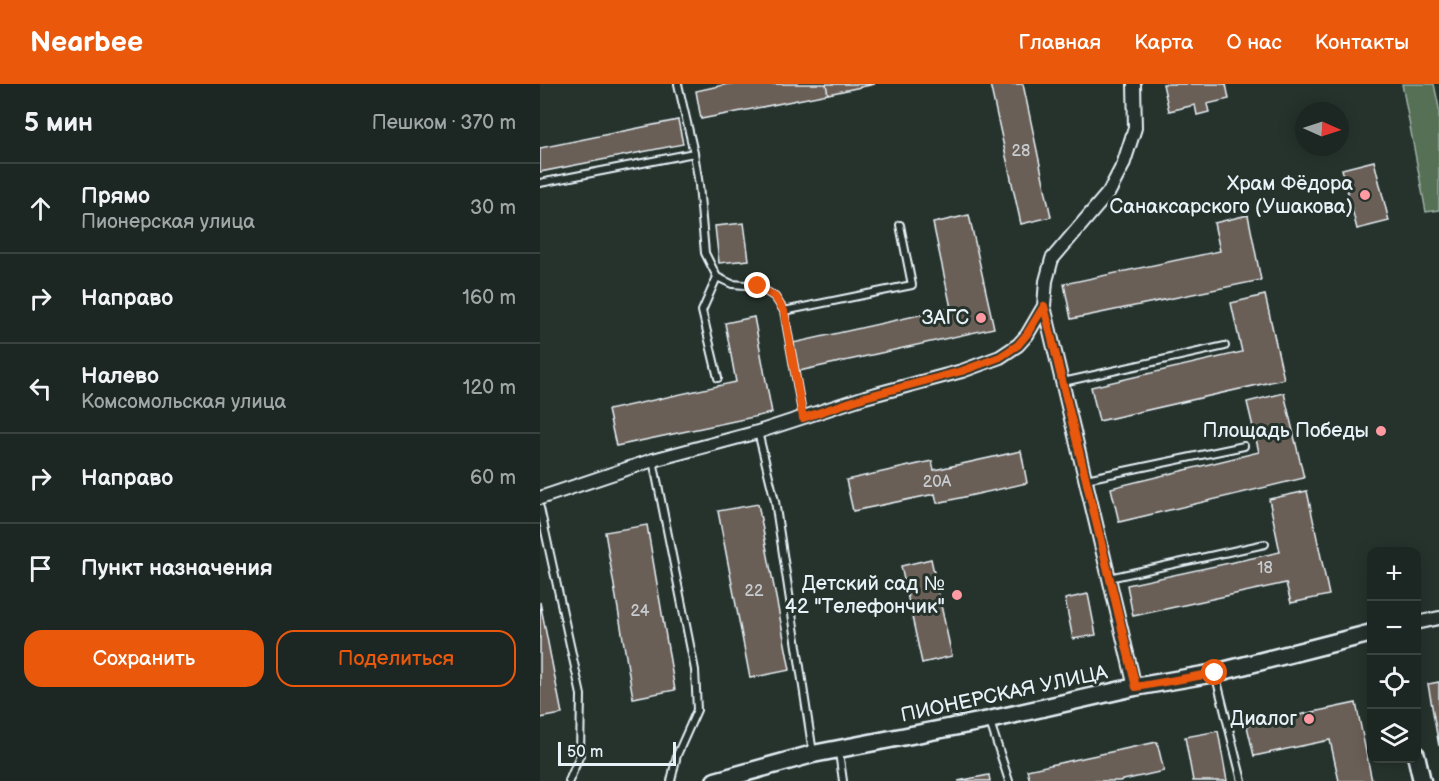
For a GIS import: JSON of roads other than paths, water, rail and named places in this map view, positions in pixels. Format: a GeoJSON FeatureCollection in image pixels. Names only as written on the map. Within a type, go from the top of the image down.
{"type":"FeatureCollection","features":[{"type":"Feature","properties":{"kind":"main road","name":"ПИОНЕРСКАЯ УЛИЦА"},"geometry":{"type":"LineString","coordinates":[[715,781],[813,754],[989,720],[1136,687],[1215,673],[1367,634]]}},
{"type":"Feature","properties":{"kind":"main road"},"geometry":{"type":"LineString","coordinates":[[1418,763],[1422,781]]}},
{"type":"Feature","properties":{"kind":"street"},"geometry":{"type":"LineString","coordinates":[[1134,84],[1135,128],[1123,165],[1109,192],[1052,259],[1046,281],[1044,306],[1136,687]]}},
{"type":"Feature","properties":{"kind":"street"},"geometry":{"type":"LineString","coordinates":[[540,498],[653,460],[758,432],[865,397],[962,371],[1000,357],[1018,345],[1044,306]]}},
{"type":"Feature","properties":{"kind":"street"},"geometry":{"type":"LineString","coordinates":[[1421,622],[1439,618]]}},
{"type":"Feature","properties":{"kind":"lane"},"geometry":{"type":"LineString","coordinates":[[678,84],[694,153],[705,253],[717,277],[732,284],[758,286],[775,297],[784,311],[803,418]]}},
{"type":"Feature","properties":{"kind":"lane"},"geometry":{"type":"LineString","coordinates":[[540,183],[694,153]]}},
{"type":"Feature","properties":{"kind":"lane"},"geometry":{"type":"LineString","coordinates":[[784,311],[912,285],[900,225]]}},
{"type":"Feature","properties":{"kind":"lane"},"geometry":{"type":"LineString","coordinates":[[717,277],[702,310],[718,378]]}},
{"type":"Feature","properties":{"kind":"lane"},"geometry":{"type":"LineString","coordinates":[[1063,382],[1225,346]]}},
{"type":"Feature","properties":{"kind":"lane"},"geometry":{"type":"LineString","coordinates":[[758,432],[775,501],[813,754]]}},
{"type":"Feature","properties":{"kind":"lane"},"geometry":{"type":"LineString","coordinates":[[1086,479],[1244,446]]}},
{"type":"Feature","properties":{"kind":"lane"},"geometry":{"type":"LineString","coordinates":[[653,460],[695,670],[697,710],[677,755],[671,781]]}},
{"type":"Feature","properties":{"kind":"lane"},"geometry":{"type":"LineString","coordinates":[[540,508],[580,695],[580,755],[569,781]]}},
{"type":"Feature","properties":{"kind":"lane"},"geometry":{"type":"LineString","coordinates":[[1109,578],[1265,544]]}},
{"type":"Feature","properties":{"kind":"lane"},"geometry":{"type":"LineString","coordinates":[[1215,673],[1242,781]]}},
{"type":"Feature","properties":{"kind":"lane"},"geometry":{"type":"LineString","coordinates":[[989,720],[1009,781]]}},
{"type":"Feature","properties":{"kind":"lane"},"geometry":{"type":"LineString","coordinates":[[839,750],[843,781]]}},
{"type":"Feature","properties":{"kind":"place","name":"Храм Фёдора Санаксарского (Ушакова)"},"geometry":{"type":"Point","coordinates":[1365,195]}},
{"type":"Feature","properties":{"kind":"place","name":"ЗАГС"},"geometry":{"type":"Point","coordinates":[981,318]}},
{"type":"Feature","properties":{"kind":"place","name":"Площадь Победы"},"geometry":{"type":"Point","coordinates":[1381,431]}},
{"type":"Feature","properties":{"kind":"place","name":"Детский сад № 42 \"Телефончик\""},"geometry":{"type":"Point","coordinates":[957,595]}},
{"type":"Feature","properties":{"kind":"place","name":"Диалог"},"geometry":{"type":"Point","coordinates":[1309,719]}}]}
